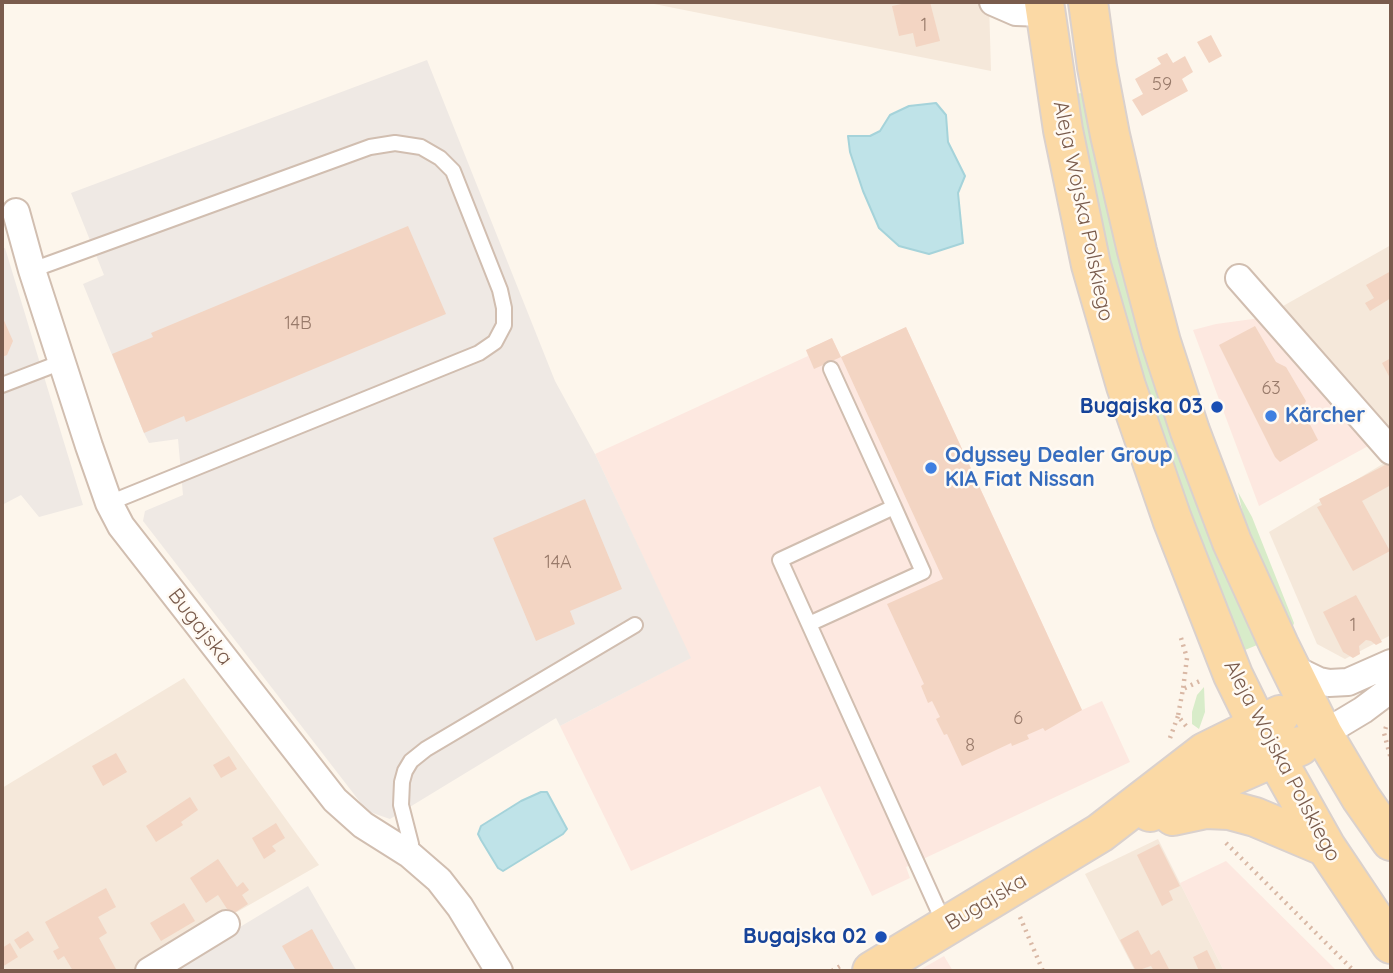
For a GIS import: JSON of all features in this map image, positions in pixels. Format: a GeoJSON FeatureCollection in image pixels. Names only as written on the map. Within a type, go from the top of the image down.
{"type":"FeatureCollection","features":[{"type":"Feature","properties":{"kind":"main road","name":"Aleja Wojska Polskiego"},"geometry":{"type":"LineString","coordinates":[[1088,2],[1110,135],[1137,251],[1161,342],[1190,431],[1232,542],[1315,718],[1361,798],[1391,841]]}},
{"type":"Feature","properties":{"kind":"main road","name":"Aleja Wojska Polskiego"},"geometry":{"type":"LineString","coordinates":[[1044,7],[1072,177],[1091,265],[1112,339],[1172,519],[1233,675],[1267,742],[1326,847],[1391,944]]}},
{"type":"Feature","properties":{"kind":"main road","name":"Bugajska"},"geometry":{"type":"LineString","coordinates":[[872,971],[1100,833],[1315,718]]}},
{"type":"Feature","properties":{"kind":"main road"},"geometry":{"type":"LineString","coordinates":[[1100,833],[1180,814],[1217,809],[1255,817],[1326,847]]}},
{"type":"Feature","properties":{"kind":"street"},"geometry":{"type":"LineString","coordinates":[[993,2],[1016,12],[1044,7]]}},
{"type":"Feature","properties":{"kind":"street","name":"Bugajska"},"geometry":{"type":"LineString","coordinates":[[16,212],[32,270],[108,503],[121,526],[335,800],[363,825],[409,854],[439,880],[460,907],[499,971]]}},
{"type":"Feature","properties":{"kind":"street"},"geometry":{"type":"LineString","coordinates":[[1239,278],[1391,451]]}},
{"type":"Feature","properties":{"kind":"street"},"geometry":{"type":"LineString","coordinates":[[1290,667],[1329,683],[1348,682],[1391,663]]}},
{"type":"Feature","properties":{"kind":"street"},"geometry":{"type":"LineString","coordinates":[[1315,718],[1363,710],[1391,689]]}},
{"type":"Feature","properties":{"kind":"street"},"geometry":{"type":"LineString","coordinates":[[149,971],[226,924]]}},
{"type":"Feature","properties":{"kind":"lane"},"geometry":{"type":"LineString","coordinates":[[32,270],[370,148],[395,143],[421,147],[440,158],[453,171],[500,290],[504,325],[495,342],[480,353],[108,503]]}},
{"type":"Feature","properties":{"kind":"lane"},"geometry":{"type":"LineString","coordinates":[[2,385],[62,362]]}},
{"type":"Feature","properties":{"kind":"lane"},"geometry":{"type":"LineString","coordinates":[[809,624],[923,572],[831,369]]}},
{"type":"Feature","properties":{"kind":"lane"},"geometry":{"type":"LineString","coordinates":[[894,507],[780,560],[945,927]]}},
{"type":"Feature","properties":{"kind":"lane"},"geometry":{"type":"LineString","coordinates":[[409,854],[411,844],[401,805],[402,782],[411,761],[426,749],[635,625]]}},
{"type":"Feature","properties":{"kind":"path"},"geometry":{"type":"LineString","coordinates":[[1193,737],[1178,716],[1183,689],[1202,679]]}},
{"type":"Feature","properties":{"kind":"path"},"geometry":{"type":"LineString","coordinates":[[1384,733],[1391,760]]}},
{"type":"Feature","properties":{"kind":"path"},"geometry":{"type":"LineString","coordinates":[[1225,842],[1354,971]]}},
{"type":"Feature","properties":{"kind":"path"},"geometry":{"type":"LineString","coordinates":[[1008,888],[1043,971]]}},
{"type":"Feature","properties":{"kind":"shaded area"},"geometry":{"type":"Polygon","coordinates":[[[644,2],[989,2],[991,71],[644,2]]]}},
{"type":"Feature","properties":{"kind":"shaded area"},"geometry":{"type":"Polygon","coordinates":[[[427,60],[555,381],[595,454],[691,658],[560,726],[556,718],[390,819],[367,811],[143,521],[145,511],[183,495],[178,439],[149,443],[144,433],[83,284],[104,275],[71,193],[427,60]]]}},
{"type":"Feature","properties":{"kind":"shaded area"},"geometry":{"type":"Polygon","coordinates":[[[1391,245],[1391,443],[1276,310],[1391,245]]]}},
{"type":"Feature","properties":{"kind":"shaded area"},"geometry":{"type":"Polygon","coordinates":[[[5,248],[83,505],[39,517],[21,495],[2,505],[2,249],[5,248]]]}},
{"type":"Feature","properties":{"kind":"shaded area"},"geometry":{"type":"Polygon","coordinates":[[[1260,318],[1370,445],[1259,506],[1193,330],[1260,318]]]}},
{"type":"Feature","properties":{"kind":"shaded area"},"geometry":{"type":"Polygon","coordinates":[[[906,327],[1082,710],[1102,701],[1130,762],[906,867],[910,878],[872,896],[820,786],[631,871],[560,726],[690,658],[595,454],[808,356],[806,350],[832,338],[841,357],[906,327]]]}},
{"type":"Feature","properties":{"kind":"shaded area"},"geometry":{"type":"Polygon","coordinates":[[[1386,462],[1391,468],[1391,635],[1345,659],[1317,644],[1269,532],[1386,462]]]}},
{"type":"Feature","properties":{"kind":"shaded area"},"geometry":{"type":"Polygon","coordinates":[[[184,678],[319,865],[134,971],[2,971],[2,788],[184,678]]]}},
{"type":"Feature","properties":{"kind":"shaded area"},"geometry":{"type":"Polygon","coordinates":[[[1158,839],[1224,971],[1135,971],[1085,874],[1158,839]]]}},
{"type":"Feature","properties":{"kind":"shaded area"},"geometry":{"type":"Polygon","coordinates":[[[1226,861],[1337,971],[1224,971],[1180,883],[1226,861]]]}},
{"type":"Feature","properties":{"kind":"shaded area"},"geometry":{"type":"Polygon","coordinates":[[[308,886],[357,971],[167,971],[308,886]]]}},
{"type":"Feature","properties":{"kind":"shaded area"},"geometry":{"type":"Polygon","coordinates":[[[944,956],[953,971],[918,971],[944,956]]]}},
{"type":"Feature","properties":{"kind":"green space"},"geometry":{"type":"Polygon","coordinates":[[[1088,92],[1262,643],[1245,650],[1169,455],[1134,352],[1110,263],[1075,94],[1088,92]]]}},
{"type":"Feature","properties":{"kind":"green space"},"geometry":{"type":"Polygon","coordinates":[[[1238,492],[1252,517],[1294,623],[1292,629],[1248,536],[1238,492]]]}},
{"type":"Feature","properties":{"kind":"green space"},"geometry":{"type":"Polygon","coordinates":[[[1204,687],[1205,712],[1199,729],[1192,724],[1192,712],[1197,695],[1204,687]]]}},
{"type":"Feature","properties":{"kind":"water"},"geometry":{"type":"Polygon","coordinates":[[[936,103],[946,115],[948,142],[965,176],[958,193],[963,243],[929,254],[899,246],[879,228],[863,191],[850,152],[848,136],[870,136],[880,131],[890,115],[909,106],[936,103]]]}},
{"type":"Feature","properties":{"kind":"water"},"geometry":{"type":"Polygon","coordinates":[[[541,792],[547,792],[567,829],[503,871],[498,868],[478,834],[481,826],[541,792]]]}},
{"type":"Feature","properties":{"kind":"building"},"geometry":{"type":"Polygon","coordinates":[[[930,2],[940,41],[916,47],[913,33],[899,36],[892,6],[930,2]]]}},
{"type":"Feature","properties":{"kind":"building"},"geometry":{"type":"Polygon","coordinates":[[[1211,35],[1222,56],[1209,63],[1197,42],[1211,35]]]}},
{"type":"Feature","properties":{"kind":"building"},"geometry":{"type":"Polygon","coordinates":[[[1167,53],[1173,63],[1185,56],[1193,72],[1182,79],[1188,91],[1142,116],[1132,100],[1143,94],[1135,79],[1161,64],[1157,58],[1167,53]]]}},
{"type":"Feature","properties":{"kind":"building"},"geometry":{"type":"Polygon","coordinates":[[[408,226],[446,314],[186,422],[184,416],[144,433],[112,354],[153,337],[151,333],[408,226]]]}},
{"type":"Feature","properties":{"kind":"building"},"geometry":{"type":"Polygon","coordinates":[[[1391,271],[1391,298],[1370,311],[1365,303],[1374,298],[1366,285],[1391,271]]]}},
{"type":"Feature","properties":{"kind":"building"},"geometry":{"type":"Polygon","coordinates":[[[2,316],[13,341],[7,355],[2,357],[2,316]]]}},
{"type":"Feature","properties":{"kind":"building"},"geometry":{"type":"Polygon","coordinates":[[[1255,326],[1276,362],[1286,367],[1306,401],[1302,409],[1318,440],[1280,462],[1275,457],[1219,345],[1255,326]]]}},
{"type":"Feature","properties":{"kind":"building","name":"Odyssey Dealer Group KIA Fiat Nissan"},"geometry":{"type":"Polygon","coordinates":[[[906,327],[1082,710],[1045,731],[1043,728],[1027,735],[1029,739],[1012,746],[1011,743],[962,766],[947,734],[944,735],[936,719],[940,717],[932,701],[928,703],[921,686],[924,684],[887,604],[943,579],[841,357],[906,327]]]}},
{"type":"Feature","properties":{"kind":"building"},"geometry":{"type":"Polygon","coordinates":[[[832,338],[841,357],[814,369],[806,350],[832,338]]]}},
{"type":"Feature","properties":{"kind":"building"},"geometry":{"type":"Polygon","coordinates":[[[1391,358],[1391,380],[1382,363],[1391,358]]]}},
{"type":"Feature","properties":{"kind":"building"},"geometry":{"type":"Polygon","coordinates":[[[1391,462],[1391,485],[1362,501],[1390,551],[1353,571],[1317,507],[1322,505],[1319,499],[1391,462]]]}},
{"type":"Feature","properties":{"kind":"building"},"geometry":{"type":"Polygon","coordinates":[[[585,499],[622,589],[570,611],[575,624],[536,641],[493,538],[585,499]]]}},
{"type":"Feature","properties":{"kind":"building"},"geometry":{"type":"Polygon","coordinates":[[[1356,595],[1382,642],[1376,645],[1366,640],[1359,646],[1360,654],[1353,658],[1343,652],[1323,612],[1356,595]]]}},
{"type":"Feature","properties":{"kind":"building"},"geometry":{"type":"Polygon","coordinates":[[[116,753],[127,772],[103,786],[92,766],[116,753]]]}},
{"type":"Feature","properties":{"kind":"building"},"geometry":{"type":"Polygon","coordinates":[[[229,756],[237,769],[221,778],[213,765],[229,756]]]}},
{"type":"Feature","properties":{"kind":"building"},"geometry":{"type":"Polygon","coordinates":[[[190,797],[198,810],[181,822],[183,825],[156,842],[146,826],[190,797]]]}},
{"type":"Feature","properties":{"kind":"building"},"geometry":{"type":"Polygon","coordinates":[[[276,823],[285,838],[272,846],[276,851],[264,859],[252,838],[276,823]]]}},
{"type":"Feature","properties":{"kind":"building"},"geometry":{"type":"Polygon","coordinates":[[[1159,844],[1180,886],[1169,891],[1173,900],[1162,906],[1137,855],[1159,844]]]}},
{"type":"Feature","properties":{"kind":"building"},"geometry":{"type":"Polygon","coordinates":[[[218,859],[237,887],[243,882],[249,890],[242,895],[248,904],[231,915],[218,895],[206,903],[190,878],[218,859]]]}},
{"type":"Feature","properties":{"kind":"building"},"geometry":{"type":"Polygon","coordinates":[[[106,888],[116,907],[98,917],[107,933],[99,938],[117,971],[73,971],[64,956],[58,960],[53,951],[59,948],[45,922],[106,888]]]}},
{"type":"Feature","properties":{"kind":"building"},"geometry":{"type":"Polygon","coordinates":[[[184,903],[195,921],[161,941],[150,923],[184,903]]]}},
{"type":"Feature","properties":{"kind":"building"},"geometry":{"type":"Polygon","coordinates":[[[312,929],[335,971],[296,971],[282,946],[312,929]]]}},
{"type":"Feature","properties":{"kind":"building"},"geometry":{"type":"Polygon","coordinates":[[[1138,930],[1151,955],[1159,950],[1170,971],[1154,971],[1151,966],[1136,971],[1120,940],[1138,930]]]}},
{"type":"Feature","properties":{"kind":"building"},"geometry":{"type":"Polygon","coordinates":[[[28,931],[34,940],[20,949],[14,940],[28,931]]]}},
{"type":"Feature","properties":{"kind":"building"},"geometry":{"type":"Polygon","coordinates":[[[10,943],[18,957],[2,967],[2,948],[10,943]]]}},
{"type":"Feature","properties":{"kind":"building"},"geometry":{"type":"Polygon","coordinates":[[[1207,950],[1217,971],[1199,971],[1193,957],[1207,950]]]}},
{"type":"Feature","properties":{"kind":"place","name":"Bugajska 03"},"geometry":{"type":"Point","coordinates":[1217,407]}},
{"type":"Feature","properties":{"kind":"place","name":"Kärcher"},"geometry":{"type":"Point","coordinates":[1271,416]}},
{"type":"Feature","properties":{"kind":"place","name":"Odyssey Dealer Group KIA Fiat Nissan"},"geometry":{"type":"Point","coordinates":[931,468]}},
{"type":"Feature","properties":{"kind":"place","name":"Bugajska 02"},"geometry":{"type":"Point","coordinates":[881,937]}}]}
